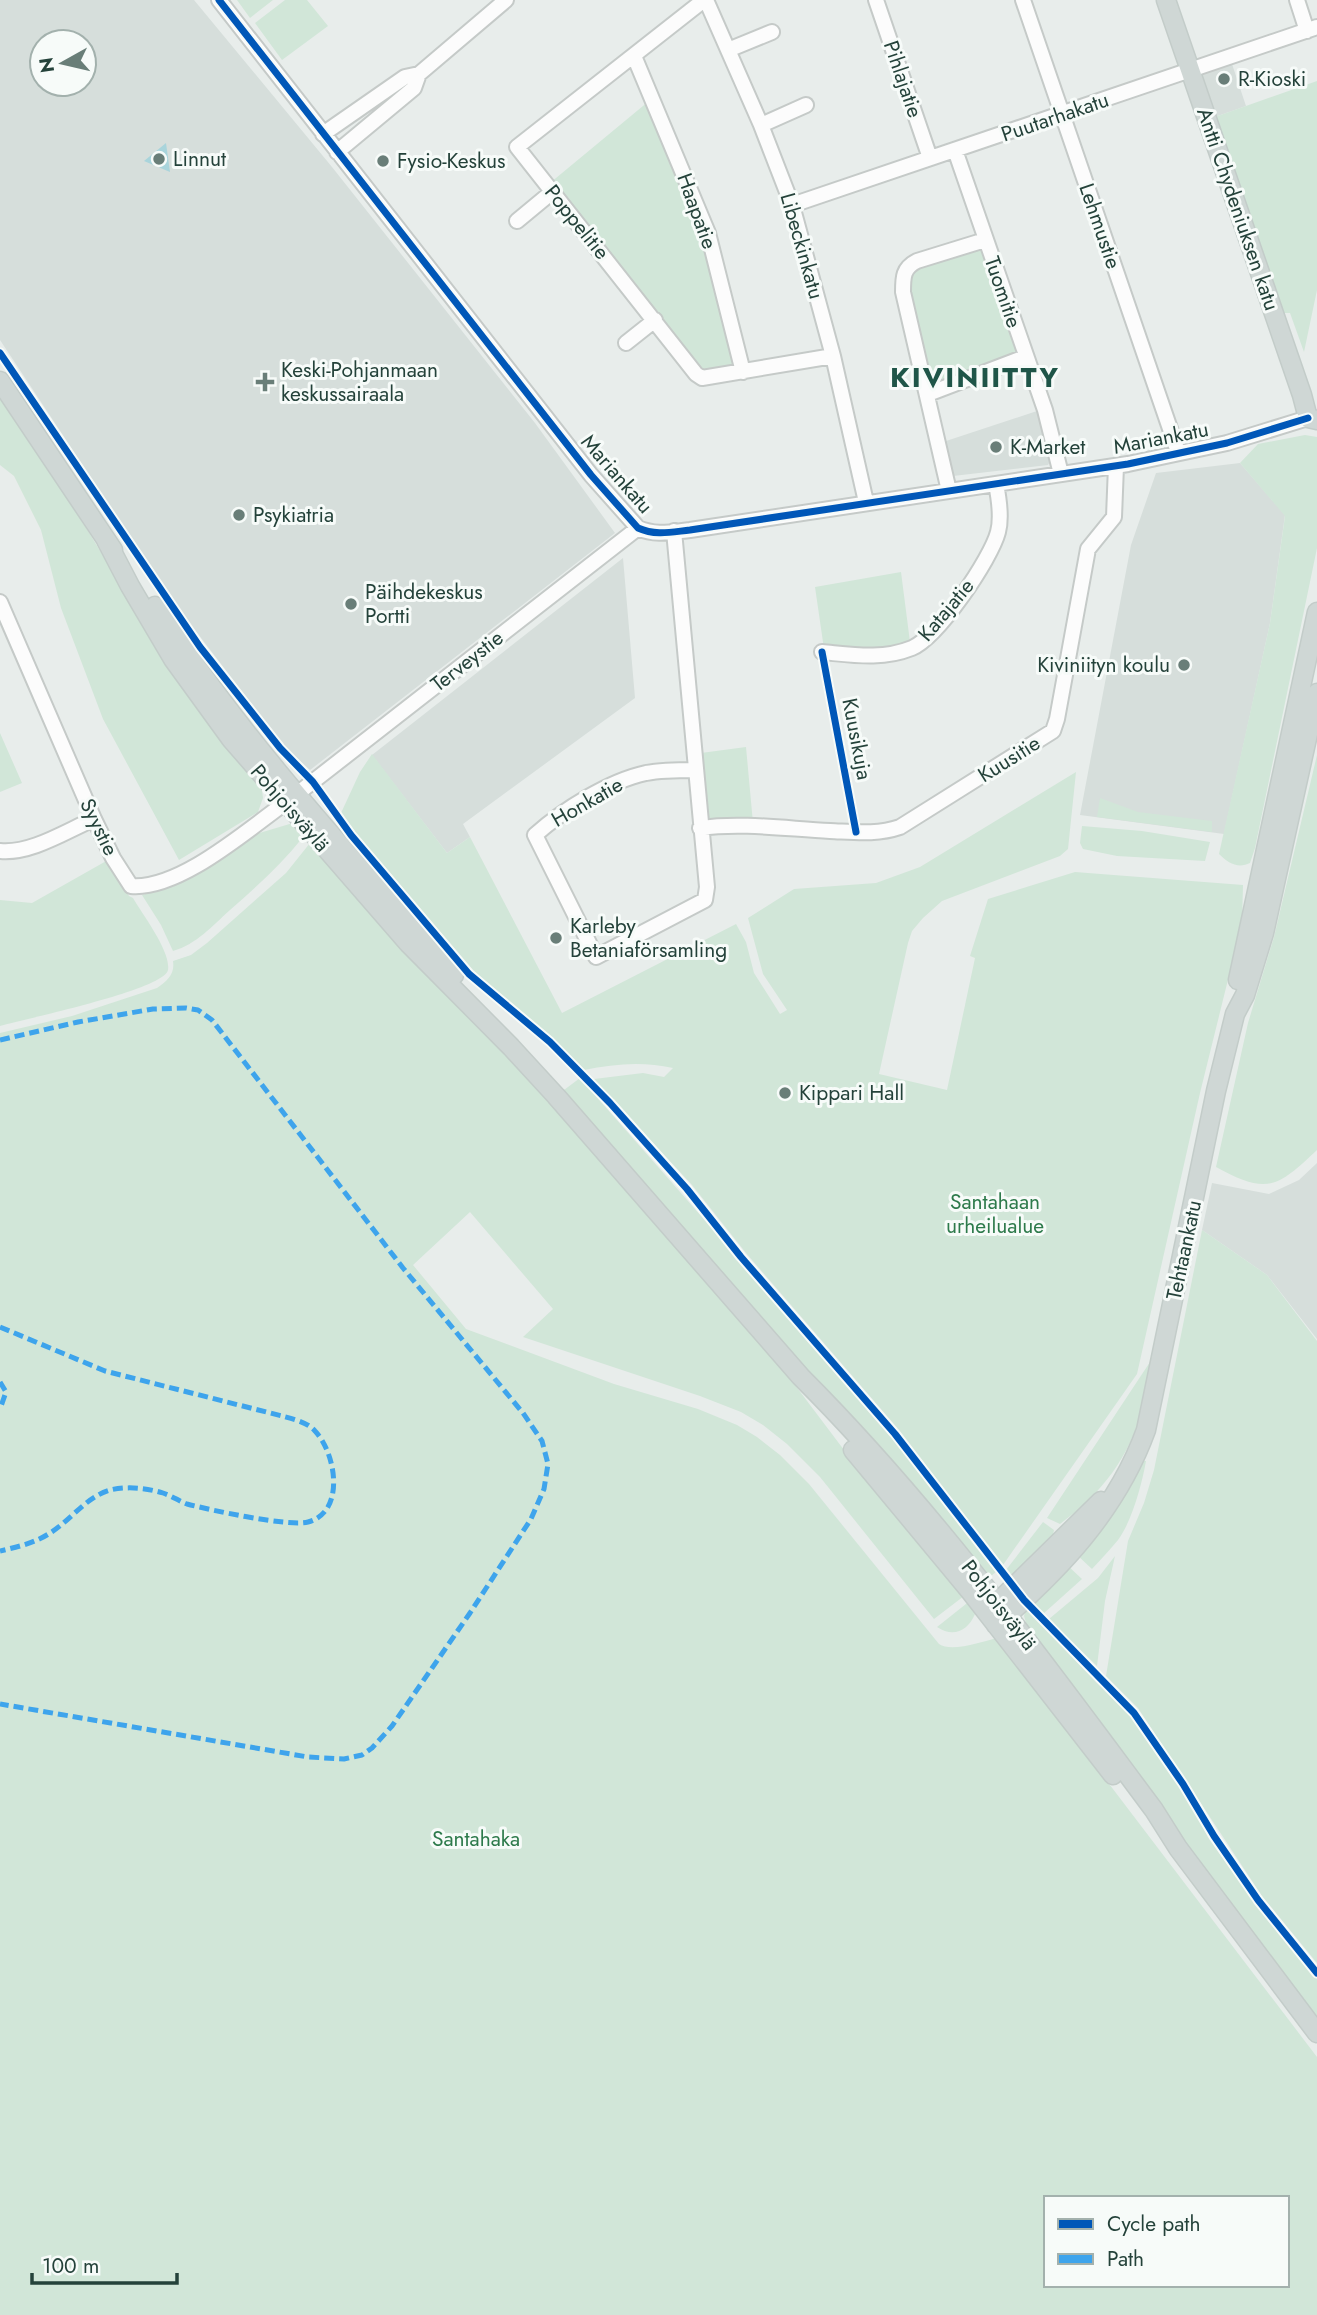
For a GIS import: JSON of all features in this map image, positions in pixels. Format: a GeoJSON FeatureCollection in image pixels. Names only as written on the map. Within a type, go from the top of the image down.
{"type":"FeatureCollection","features":[{"type":"Feature","properties":{"kind":"main road","name":"Antti Chydeniuksen katu"},"geometry":{"type":"LineString","coordinates":[[1166,0],[1302,395],[1313,419]]}},
{"type":"Feature","properties":{"kind":"main road","name":"Pohjoisväylä"},"geometry":{"type":"LineString","coordinates":[[0,381],[106,540],[137,579],[291,799],[409,944],[511,1047],[801,1377],[855,1451],[997,1614],[1137,1805],[1178,1849],[1317,2033]]}},
{"type":"Feature","properties":{"kind":"main road","name":"Tehtaankatu"},"geometry":{"type":"LineString","coordinates":[[1235,1014],[1234,994],[1251,928],[1317,612]]}},
{"type":"Feature","properties":{"kind":"main road","name":"Tehtaankatu"},"geometry":{"type":"LineString","coordinates":[[997,1614],[1024,1600],[1078,1545],[1108,1507],[1138,1453],[1146,1430],[1216,1091],[1235,1014],[1245,995],[1264,933],[1317,693]]}},
{"type":"Feature","properties":{"kind":"street","name":"Mariankatu"},"geometry":{"type":"LineString","coordinates":[[219,0],[591,475],[638,528],[652,534],[1116,466],[1227,443],[1313,419]]}},
{"type":"Feature","properties":{"kind":"street"},"geometry":{"type":"LineString","coordinates":[[323,134],[405,77],[419,74],[506,0]]}},
{"type":"Feature","properties":{"kind":"street","name":"Libeckinkatu"},"geometry":{"type":"LineString","coordinates":[[705,0],[761,125],[792,205],[833,356],[866,502]]}},
{"type":"Feature","properties":{"kind":"street","name":"Poppelitie"},"geometry":{"type":"LineString","coordinates":[[705,0],[517,147],[696,374],[702,378],[833,356]]}},
{"type":"Feature","properties":{"kind":"street","name":"Pihlajatie"},"geometry":{"type":"LineString","coordinates":[[876,0],[930,158]]}},
{"type":"Feature","properties":{"kind":"street","name":"Lehmustie"},"geometry":{"type":"LineString","coordinates":[[1023,0],[1178,453]]}},
{"type":"Feature","properties":{"kind":"street"},"geometry":{"type":"LineString","coordinates":[[1297,0],[1312,29]]}},
{"type":"Feature","properties":{"kind":"street","name":"Puutarhakatu"},"geometry":{"type":"LineString","coordinates":[[792,205],[1312,29]]}},
{"type":"Feature","properties":{"kind":"street"},"geometry":{"type":"LineString","coordinates":[[728,50],[772,32]]}},
{"type":"Feature","properties":{"kind":"street","name":"Haapatie"},"geometry":{"type":"LineString","coordinates":[[634,56],[708,233],[743,372]]}},
{"type":"Feature","properties":{"kind":"street"},"geometry":{"type":"LineString","coordinates":[[337,152],[414,88],[419,74]]}},
{"type":"Feature","properties":{"kind":"street"},"geometry":{"type":"LineString","coordinates":[[761,125],[806,105]]}},
{"type":"Feature","properties":{"kind":"street","name":"Tuomitie"},"geometry":{"type":"LineString","coordinates":[[955,150],[1045,410],[1061,474]]}},
{"type":"Feature","properties":{"kind":"street"},"geometry":{"type":"LineString","coordinates":[[517,221],[552,191]]}},
{"type":"Feature","properties":{"kind":"street"},"geometry":{"type":"LineString","coordinates":[[949,491],[902,276],[917,261],[985,240]]}},
{"type":"Feature","properties":{"kind":"street"},"geometry":{"type":"LineString","coordinates":[[626,343],[656,320]]}},
{"type":"Feature","properties":{"kind":"street"},"geometry":{"type":"LineString","coordinates":[[928,394],[1025,357]]}},
{"type":"Feature","properties":{"kind":"street","name":"Kuusitie"},"geometry":{"type":"LineString","coordinates":[[701,828],[728,826],[889,831],[910,821],[1053,731],[1088,549],[1114,517],[1116,466]]}},
{"type":"Feature","properties":{"kind":"street","name":"Katajatie"},"geometry":{"type":"LineString","coordinates":[[822,652],[884,657],[921,644],[933,633],[983,564],[999,530],[996,484]]}},
{"type":"Feature","properties":{"kind":"street","name":"Terveystie"},"geometry":{"type":"LineString","coordinates":[[291,799],[638,528]]}},
{"type":"Feature","properties":{"kind":"street","name":"Honkatie"},"geometry":{"type":"LineString","coordinates":[[674,531],[707,887],[705,900],[596,957],[535,835],[562,813],[632,776],[656,771],[695,770]]}},
{"type":"Feature","properties":{"kind":"street","name":"Syystie"},"geometry":{"type":"LineString","coordinates":[[0,602],[94,819],[113,858],[131,886],[145,887],[161,883],[189,870],[291,799]]}},
{"type":"Feature","properties":{"kind":"street"},"geometry":{"type":"LineString","coordinates":[[0,851],[15,851],[33,846],[94,819]]}},
{"type":"Feature","properties":{"kind":"shaded area","name":"Keski-Pohjanmaan keskussairaala"},"geometry":{"type":"Polygon","coordinates":[[[0,0],[194,0],[332,167],[535,423],[615,533],[310,770],[283,745],[172,600],[0,340],[0,0]]]}},
{"type":"Feature","properties":{"kind":"shaded area"},"geometry":{"type":"Polygon","coordinates":[[[1231,61],[1246,106],[1212,118],[1196,71],[1231,61]]]}},
{"type":"Feature","properties":{"kind":"shaded area"},"geometry":{"type":"Polygon","coordinates":[[[1037,411],[1051,460],[1048,465],[953,476],[943,442],[1037,411]]]}},
{"type":"Feature","properties":{"kind":"shaded area"},"geometry":{"type":"Polygon","coordinates":[[[1240,463],[1285,515],[1270,623],[1224,834],[1080,815],[1131,545],[1156,473],[1240,463]]]}},
{"type":"Feature","properties":{"kind":"shaded area"},"geometry":{"type":"Polygon","coordinates":[[[623,558],[635,698],[463,824],[470,837],[447,853],[372,755],[623,558]]]}},
{"type":"Feature","properties":{"kind":"shaded area"},"geometry":{"type":"Polygon","coordinates":[[[1317,1163],[1317,1339],[1267,1275],[1202,1230],[1212,1183],[1269,1194],[1299,1180],[1317,1163]]]}},
{"type":"Feature","properties":{"kind":"green space"},"geometry":{"type":"Polygon","coordinates":[[[237,0],[273,0],[250,18],[237,0]]]}},
{"type":"Feature","properties":{"kind":"green space"},"geometry":{"type":"Polygon","coordinates":[[[285,0],[307,0],[328,26],[282,60],[255,23],[285,0]]]}},
{"type":"Feature","properties":{"kind":"green space"},"geometry":{"type":"Polygon","coordinates":[[[1317,81],[1317,290],[1304,352],[1290,313],[1280,313],[1212,118],[1317,81]]]}},
{"type":"Feature","properties":{"kind":"green space"},"geometry":{"type":"Polygon","coordinates":[[[649,101],[704,239],[736,367],[703,372],[694,364],[550,183],[649,101]]]}},
{"type":"Feature","properties":{"kind":"green space"},"geometry":{"type":"Polygon","coordinates":[[[980,246],[1019,356],[932,388],[907,278],[914,268],[980,246]]]}},
{"type":"Feature","properties":{"kind":"green space"},"geometry":{"type":"Polygon","coordinates":[[[0,396],[130,600],[262,790],[263,798],[258,812],[179,860],[103,719],[61,608],[41,530],[14,476],[0,465],[0,396]]]}},
{"type":"Feature","properties":{"kind":"green space"},"geometry":{"type":"Polygon","coordinates":[[[1305,435],[1317,437],[1317,548],[1255,848],[1250,863],[1237,865],[1219,854],[1270,623],[1285,516],[1240,463],[1258,444],[1305,435]]]}},
{"type":"Feature","properties":{"kind":"green space"},"geometry":{"type":"Polygon","coordinates":[[[901,572],[910,642],[883,652],[824,649],[815,587],[901,572]]]}},
{"type":"Feature","properties":{"kind":"green space"},"geometry":{"type":"Polygon","coordinates":[[[0,733],[22,783],[0,792],[0,733]]]}},
{"type":"Feature","properties":{"kind":"green space"},"geometry":{"type":"Polygon","coordinates":[[[746,747],[753,823],[707,823],[701,753],[746,747]]]}},
{"type":"Feature","properties":{"kind":"green space","name":"Santahaan urheilualue"},"geometry":{"type":"Polygon","coordinates":[[[372,754],[447,853],[470,837],[562,1013],[736,924],[746,942],[754,973],[780,1014],[787,1010],[763,974],[748,918],[794,889],[876,883],[920,867],[1076,772],[1068,849],[1060,856],[942,901],[912,931],[879,1074],[947,1090],[975,958],[970,956],[988,899],[1075,872],[1243,885],[1242,923],[1200,1093],[1137,1374],[1003,1565],[900,1431],[746,1253],[692,1185],[594,1079],[643,1073],[664,1077],[673,1068],[628,1064],[584,1070],[554,1039],[474,971],[356,833],[341,813],[360,772],[372,754]]]}},
{"type":"Feature","properties":{"kind":"green space"},"geometry":{"type":"Polygon","coordinates":[[[1317,755],[1317,1150],[1292,1173],[1271,1183],[1260,1184],[1248,1182],[1216,1167],[1248,1023],[1274,937],[1317,755]]]}},
{"type":"Feature","properties":{"kind":"green space"},"geometry":{"type":"Polygon","coordinates":[[[1100,798],[1138,812],[1212,821],[1212,832],[1097,817],[1100,798]]]}},
{"type":"Feature","properties":{"kind":"green space"},"geometry":{"type":"Polygon","coordinates":[[[293,823],[303,837],[286,857],[204,934],[173,951],[142,895],[164,889],[193,874],[256,834],[293,823]]]}},
{"type":"Feature","properties":{"kind":"green space"},"geometry":{"type":"Polygon","coordinates":[[[1082,826],[1142,831],[1210,842],[1205,861],[1117,856],[1083,849],[1080,843],[1082,826]]]}},
{"type":"Feature","properties":{"kind":"green space","name":"Santahaka"},"geometry":{"type":"Polygon","coordinates":[[[310,843],[397,942],[555,1105],[798,1389],[841,1446],[964,1596],[934,1619],[820,1477],[787,1444],[763,1425],[741,1412],[700,1396],[523,1337],[553,1309],[470,1212],[413,1265],[466,1329],[614,1384],[698,1409],[737,1425],[757,1437],[809,1484],[939,1644],[959,1647],[998,1638],[1317,2057],[1317,2315],[0,2315],[0,1033],[72,1016],[157,988],[170,976],[173,961],[191,955],[286,873],[310,843]]]}},
{"type":"Feature","properties":{"kind":"green space"},"geometry":{"type":"Polygon","coordinates":[[[108,860],[161,943],[168,970],[161,978],[119,995],[0,1026],[0,900],[32,903],[108,860]]]}},
{"type":"Feature","properties":{"kind":"green space"},"geometry":{"type":"Polygon","coordinates":[[[580,1078],[895,1437],[996,1572],[987,1579],[564,1094],[564,1090],[580,1078]]]}},
{"type":"Feature","properties":{"kind":"green space"},"geometry":{"type":"Polygon","coordinates":[[[1202,1230],[1267,1275],[1317,1341],[1317,1963],[1262,1896],[1138,1708],[1106,1676],[1128,1541],[1154,1470],[1202,1230]]]}},
{"type":"Feature","properties":{"kind":"green space"},"geometry":{"type":"Polygon","coordinates":[[[1150,1362],[1150,1384],[1144,1405],[1122,1458],[1102,1486],[1076,1512],[1060,1524],[1047,1518],[1150,1362]]]}},
{"type":"Feature","properties":{"kind":"green space"},"geometry":{"type":"Polygon","coordinates":[[[1143,1461],[1146,1461],[1142,1480],[1128,1523],[1118,1540],[1092,1569],[1077,1555],[1122,1500],[1143,1461]]]}},
{"type":"Feature","properties":{"kind":"green space"},"geometry":{"type":"Polygon","coordinates":[[[1043,1522],[1054,1530],[1052,1539],[1014,1581],[1006,1570],[1043,1522]]]}},
{"type":"Feature","properties":{"kind":"green space"},"geometry":{"type":"Polygon","coordinates":[[[1115,1556],[1105,1601],[1097,1666],[1049,1619],[1098,1578],[1115,1556]]]}},
{"type":"Feature","properties":{"kind":"green space"},"geometry":{"type":"Polygon","coordinates":[[[1067,1565],[1082,1579],[1043,1614],[1031,1601],[1067,1565]]]}},
{"type":"Feature","properties":{"kind":"green space"},"geometry":{"type":"Polygon","coordinates":[[[971,1600],[975,1614],[968,1625],[954,1632],[937,1627],[971,1600]]]}},
{"type":"Feature","properties":{"kind":"green space"},"geometry":{"type":"Polygon","coordinates":[[[1026,1608],[1096,1682],[1131,1714],[1155,1747],[1182,1788],[1209,1839],[1317,1977],[1317,2017],[1151,1797],[1085,1702],[1027,1626],[1024,1616],[1026,1608]]]}},
{"type":"Feature","properties":{"kind":"water"},"geometry":{"type":"Polygon","coordinates":[[[166,143],[170,172],[144,161],[166,143]]]}},
{"type":"Feature","properties":{"kind":"marked path"},"geometry":{"type":"LineString","coordinates":[[0,1040],[78,1022],[153,1009],[198,1010],[212,1020],[403,1268],[523,1413],[542,1441],[548,1464],[544,1489],[531,1519],[392,1726],[362,1755],[344,1759],[308,1757],[0,1704]]}},
{"type":"Feature","properties":{"kind":"marked path"},"geometry":{"type":"LineString","coordinates":[[0,1327],[105,1371],[304,1423],[312,1428],[322,1441],[328,1453],[334,1481],[328,1507],[320,1516],[298,1523],[213,1510],[187,1504],[150,1490],[110,1490],[93,1498],[58,1528],[44,1536],[0,1551]]}},
{"type":"Feature","properties":{"kind":"marked path"},"geometry":{"type":"LineString","coordinates":[[0,1382],[6,1392],[0,1409]]}},
{"type":"Feature","properties":{"kind":"cycle path"},"geometry":{"type":"LineString","coordinates":[[219,0],[591,475],[638,528],[657,533],[690,530],[1128,464],[1227,443],[1308,418]]}},
{"type":"Feature","properties":{"kind":"cycle path"},"geometry":{"type":"LineString","coordinates":[[0,353],[200,647],[280,748],[313,782],[351,835],[469,974],[550,1042],[610,1103],[687,1189],[741,1257],[895,1434],[1024,1600],[1134,1713],[1258,1900],[1317,1973]]}},
{"type":"Feature","properties":{"kind":"cycle path","name":"Kuusikuja"},"geometry":{"type":"LineString","coordinates":[[822,652],[856,832]]}},
{"type":"Feature","properties":{"kind":"place","name":"R-Kioski"},"geometry":{"type":"Point","coordinates":[1224,79]}},
{"type":"Feature","properties":{"kind":"place","name":"Linnut"},"geometry":{"type":"Point","coordinates":[159,159]}},
{"type":"Feature","properties":{"kind":"place","name":"Fysio-Keskus"},"geometry":{"type":"Point","coordinates":[383,161]}},
{"type":"Feature","properties":{"kind":"place","name":"Keski-Pohjanmaan keskussairaala"},"geometry":{"type":"Point","coordinates":[265,382]}},
{"type":"Feature","properties":{"kind":"place","name":"K-Market"},"geometry":{"type":"Point","coordinates":[996,447]}},
{"type":"Feature","properties":{"kind":"place","name":"Psykiatria"},"geometry":{"type":"Point","coordinates":[239,515]}},
{"type":"Feature","properties":{"kind":"place","name":"Päihdekeskus Portti"},"geometry":{"type":"Point","coordinates":[351,604]}},
{"type":"Feature","properties":{"kind":"place","name":"Kiviniityn koulu"},"geometry":{"type":"Point","coordinates":[1184,665]}},
{"type":"Feature","properties":{"kind":"place","name":"Karleby Betaniaförsamling"},"geometry":{"type":"Point","coordinates":[556,938]}},
{"type":"Feature","properties":{"kind":"place","name":"Kippari Hall"},"geometry":{"type":"Point","coordinates":[785,1093]}},
{"type":"Feature","properties":{"kind":"district","name":"KIVINIITTY"},"geometry":{"type":"Point","coordinates":[975,377]}}]}
